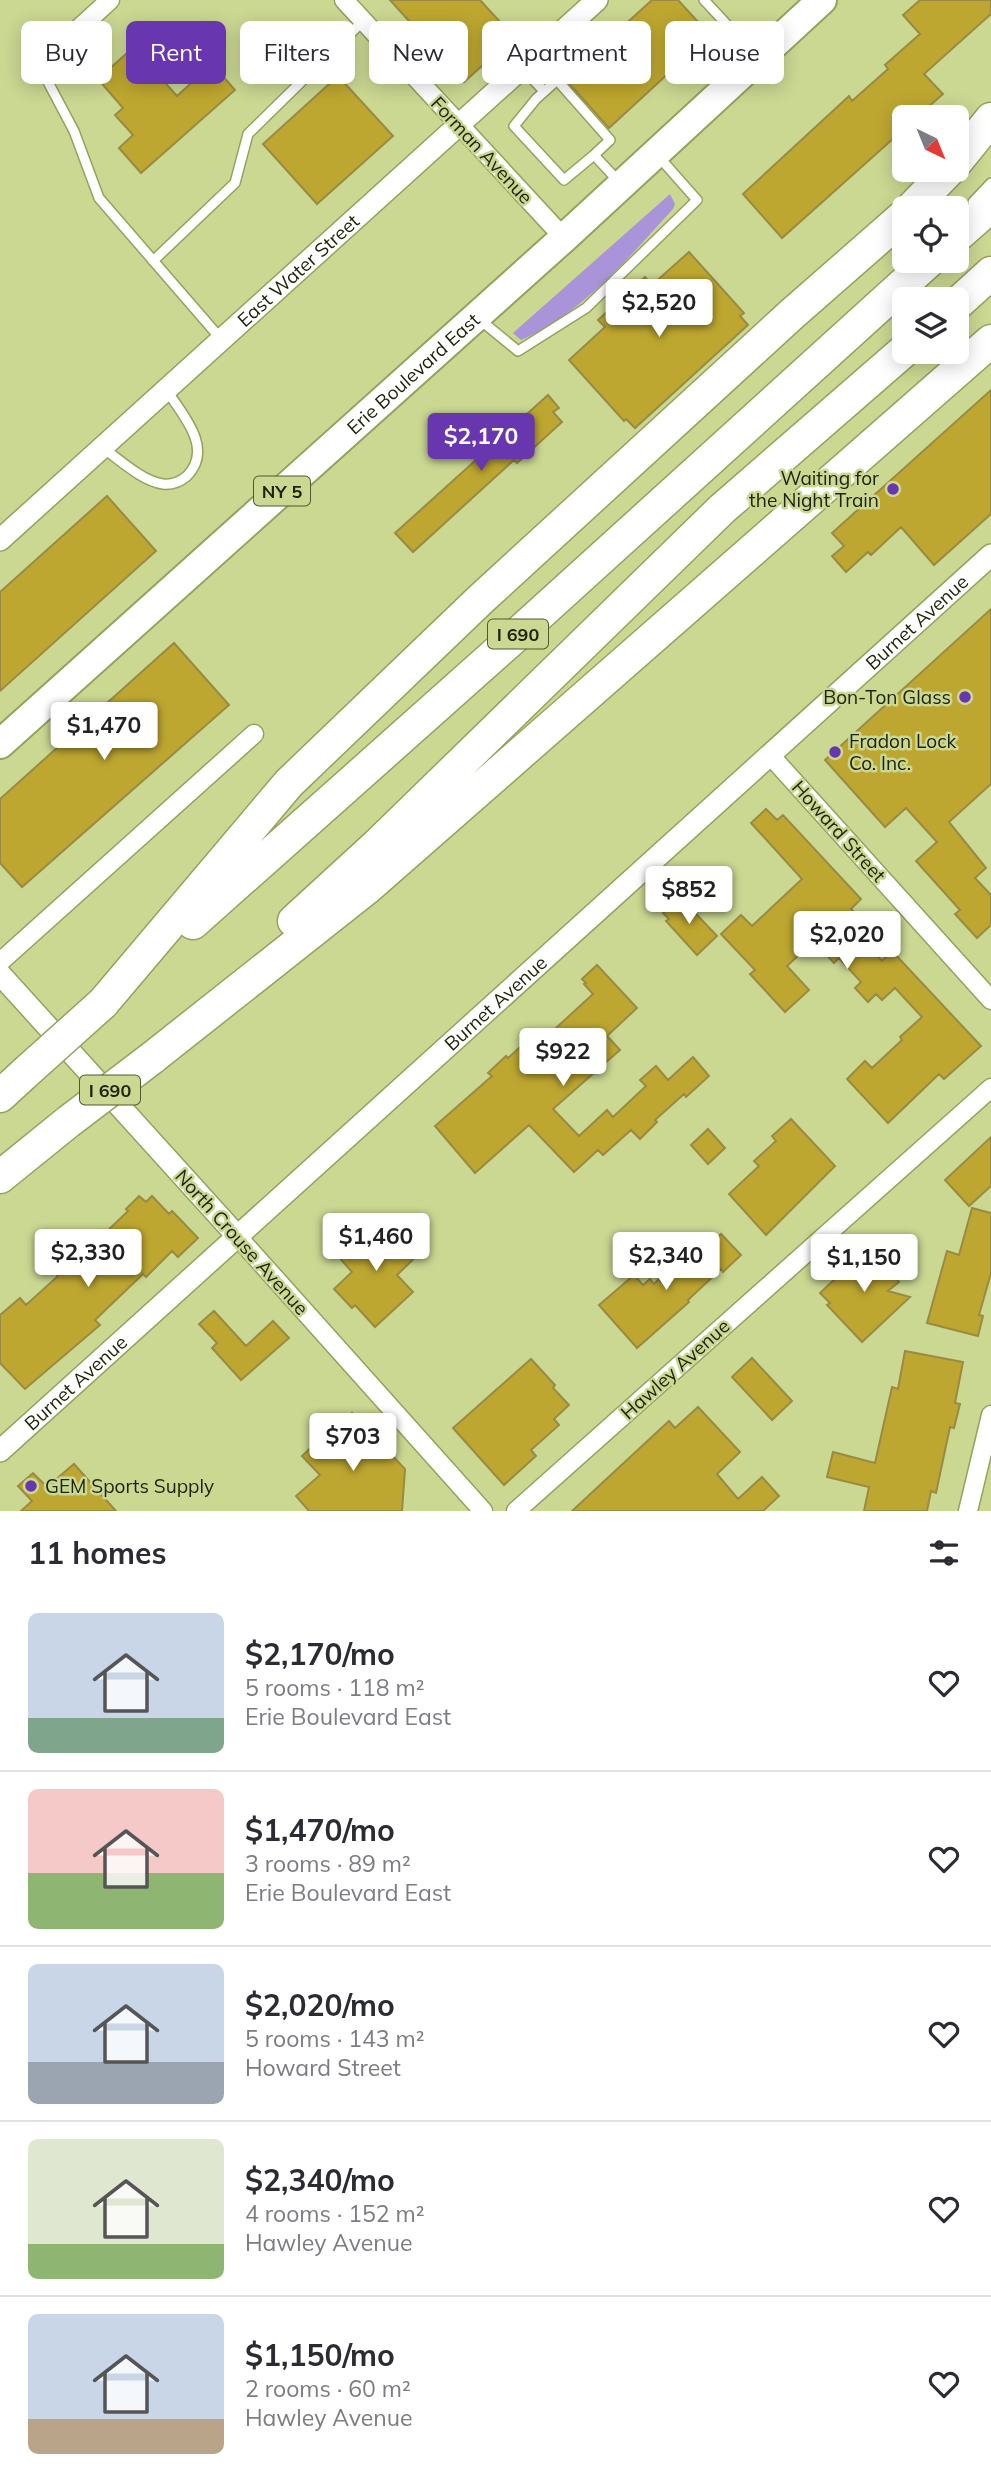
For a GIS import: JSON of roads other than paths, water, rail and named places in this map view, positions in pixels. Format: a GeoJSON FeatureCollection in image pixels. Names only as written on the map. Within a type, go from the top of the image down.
{"type":"FeatureCollection","features":[{"type":"Feature","properties":{"kind":"highway"},"geometry":{"type":"LineString","coordinates":[[970,145],[991,119]]}},
{"type":"Feature","properties":{"kind":"highway"},"geometry":{"type":"LineString","coordinates":[[923,196],[937,182]]}},
{"type":"Feature","properties":{"kind":"highway"},"geometry":{"type":"LineString","coordinates":[[103,1003],[289,783],[481,598],[892,226]]}},
{"type":"Feature","properties":{"kind":"highway","name":"I 690"},"geometry":{"type":"LineString","coordinates":[[0,1096],[511,640],[915,273]]}},
{"type":"Feature","properties":{"kind":"highway"},"geometry":{"type":"LineString","coordinates":[[969,293],[991,273]]}},
{"type":"Feature","properties":{"kind":"highway","name":"I 690"},"geometry":{"type":"LineString","coordinates":[[0,1177],[367,888],[989,343]]}},
{"type":"Feature","properties":{"kind":"highway"},"geometry":{"type":"LineString","coordinates":[[152,1058],[241,969],[377,845],[722,509],[892,361]]}},
{"type":"Feature","properties":{"kind":"main road","name":"Erie Boulevard East"},"geometry":{"type":"LineString","coordinates":[[784,34],[822,0]]}},
{"type":"Feature","properties":{"kind":"main road","name":"Erie Boulevard East"},"geometry":{"type":"LineString","coordinates":[[0,744],[564,238],[730,84]]}},
{"type":"Feature","properties":{"kind":"street"},"geometry":{"type":"LineString","coordinates":[[87,21],[110,0]]}},
{"type":"Feature","properties":{"kind":"street","name":"Forman Avenue"},"geometry":{"type":"LineString","coordinates":[[344,0],[564,238]]}},
{"type":"Feature","properties":{"kind":"street","name":"East Water Street"},"geometry":{"type":"LineString","coordinates":[[574,21],[597,0]]}},
{"type":"Feature","properties":{"kind":"street","name":"East Water Street"},"geometry":{"type":"LineString","coordinates":[[0,540],[505,84]]}},
{"type":"Feature","properties":{"kind":"street","name":"Burnet Avenue"},"geometry":{"type":"LineString","coordinates":[[0,1451],[991,555]]}},
{"type":"Feature","properties":{"kind":"street"},"geometry":{"type":"LineString","coordinates":[[0,961],[254,734]]}},
{"type":"Feature","properties":{"kind":"street","name":"Howard Street"},"geometry":{"type":"LineString","coordinates":[[771,755],[991,1000]]}},
{"type":"Feature","properties":{"kind":"street","name":"North Crouse Avenue"},"geometry":{"type":"LineString","coordinates":[[0,974],[483,1511]]}},
{"type":"Feature","properties":{"kind":"street","name":"Hawley Avenue"},"geometry":{"type":"LineString","coordinates":[[516,1511],[991,1088]]}},
{"type":"Feature","properties":{"kind":"street"},"geometry":{"type":"LineString","coordinates":[[968,1511],[991,1415]]}},
{"type":"Feature","properties":{"kind":"lane"},"geometry":{"type":"LineString","coordinates":[[704,0],[724,21]]}},
{"type":"Feature","properties":{"kind":"lane"},"geometry":{"type":"LineString","coordinates":[[153,261],[235,183],[248,134],[363,20]]}},
{"type":"Feature","properties":{"kind":"lane"},"geometry":{"type":"LineString","coordinates":[[556,80],[610,140],[594,155],[564,180],[514,126],[556,80]]}},
{"type":"Feature","properties":{"kind":"lane"},"geometry":{"type":"LineString","coordinates":[[49,84],[74,131],[99,198],[222,341]]}},
{"type":"Feature","properties":{"kind":"lane"},"geometry":{"type":"LineString","coordinates":[[537,84],[544,92]]}},
{"type":"Feature","properties":{"kind":"lane"},"geometry":{"type":"LineString","coordinates":[[476,317],[518,351],[586,308],[697,200],[656,153]]}},
{"type":"Feature","properties":{"kind":"lane"},"geometry":{"type":"LineString","coordinates":[[594,155],[621,184]]}},
{"type":"Feature","properties":{"kind":"lane"},"geometry":{"type":"LineString","coordinates":[[971,217],[991,183]]}},
{"type":"Feature","properties":{"kind":"lane"},"geometry":{"type":"LineString","coordinates":[[854,327],[906,273]]}},
{"type":"Feature","properties":{"kind":"lane"},"geometry":{"type":"LineString","coordinates":[[103,448],[150,480],[164,484],[180,482],[196,467],[197,440],[190,425],[166,391]]}},
{"type":"Feature","properties":{"kind":"place","name":"Waiting for the Night Train"},"geometry":{"type":"Point","coordinates":[893,489]}},
{"type":"Feature","properties":{"kind":"place","name":"Bon-Ton Glass"},"geometry":{"type":"Point","coordinates":[965,697]}},
{"type":"Feature","properties":{"kind":"place","name":"Fradon Lock Co. Inc."},"geometry":{"type":"Point","coordinates":[835,752]}},
{"type":"Feature","properties":{"kind":"place","name":"GEM Sports Supply"},"geometry":{"type":"Point","coordinates":[31,1486]}}]}
